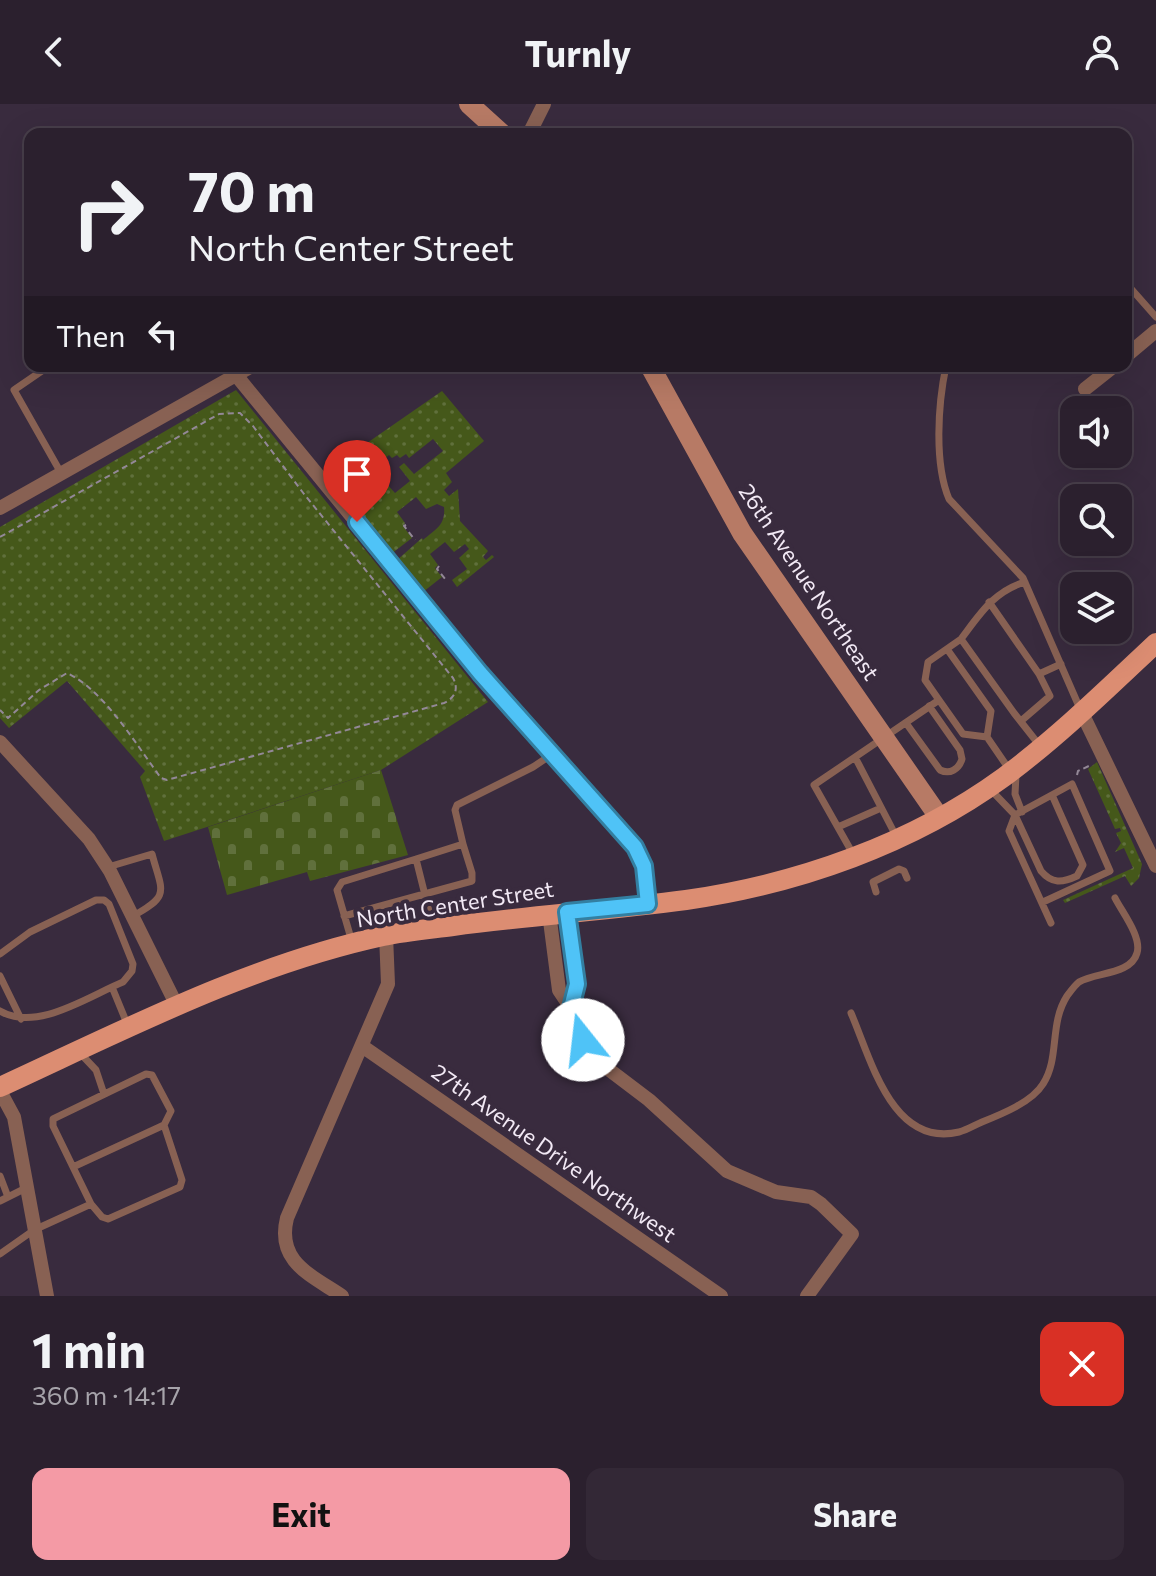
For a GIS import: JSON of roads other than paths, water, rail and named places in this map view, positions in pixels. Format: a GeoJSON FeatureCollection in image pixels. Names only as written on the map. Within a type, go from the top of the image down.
{"type":"FeatureCollection","features":[{"type":"Feature","properties":{"kind":"main road","name":"North Center Street"},"geometry":{"type":"LineString","coordinates":[[0,1089],[177,1006],[257,974],[352,944],[386,935],[558,912],[648,904],[757,887],[854,856],[939,817],[989,787],[1082,713],[1156,643]]}},
{"type":"Feature","properties":{"kind":"street"},"geometry":{"type":"LineString","coordinates":[[469,104],[495,128]]}},
{"type":"Feature","properties":{"kind":"street"},"geometry":{"type":"LineString","coordinates":[[532,128],[544,104]]}},
{"type":"Feature","properties":{"kind":"street"},"geometry":{"type":"LineString","coordinates":[[1132,351],[1156,331]]}},
{"type":"Feature","properties":{"kind":"street"},"geometry":{"type":"LineString","coordinates":[[0,508],[231,372]]}},
{"type":"Feature","properties":{"kind":"street"},"geometry":{"type":"LineString","coordinates":[[234,372],[480,673],[641,856],[648,904]]}},
{"type":"Feature","properties":{"kind":"street","name":"26th Avenue Northeast"},"geometry":{"type":"LineString","coordinates":[[653,372],[742,533],[939,817]]}},
{"type":"Feature","properties":{"kind":"street"},"geometry":{"type":"LineString","coordinates":[[1085,389],[1106,372]]}},
{"type":"Feature","properties":{"kind":"street"},"geometry":{"type":"LineString","coordinates":[[1082,713],[1156,866]]}},
{"type":"Feature","properties":{"kind":"street"},"geometry":{"type":"LineString","coordinates":[[0,742],[89,839],[108,867],[177,1006]]}},
{"type":"Feature","properties":{"kind":"street"},"geometry":{"type":"LineString","coordinates":[[558,912],[577,984],[571,1008]]}},
{"type":"Feature","properties":{"kind":"street"},"geometry":{"type":"LineString","coordinates":[[558,912],[559,990],[571,1008],[591,1056],[649,1100],[723,1168],[776,1192],[811,1197],[852,1234],[807,1296]]}},
{"type":"Feature","properties":{"kind":"street"},"geometry":{"type":"LineString","coordinates":[[342,1296],[290,1257],[284,1233],[287,1218],[388,984],[386,935]]}},
{"type":"Feature","properties":{"kind":"street"},"geometry":{"type":"LineString","coordinates":[[559,990],[577,984]]}},
{"type":"Feature","properties":{"kind":"street","name":"27th Avenue Drive Northwest"},"geometry":{"type":"LineString","coordinates":[[362,1046],[721,1296]]}},
{"type":"Feature","properties":{"kind":"street"},"geometry":{"type":"LineString","coordinates":[[0,1089],[14,1117],[47,1296]]}},
{"type":"Feature","properties":{"kind":"lane"},"geometry":{"type":"LineString","coordinates":[[1132,290],[1156,317]]}},
{"type":"Feature","properties":{"kind":"lane"},"geometry":{"type":"LineString","coordinates":[[40,372],[14,390],[61,474]]}},
{"type":"Feature","properties":{"kind":"lane"},"geometry":{"type":"LineString","coordinates":[[945,372],[939,429],[943,485],[949,499],[1025,582],[1082,713]]}},
{"type":"Feature","properties":{"kind":"lane"},"geometry":{"type":"LineString","coordinates":[[1025,582],[1007,587],[989,602],[961,639],[928,662],[925,680],[963,734],[987,737],[1015,768],[1018,814],[1043,875],[1057,882],[1077,876],[1083,868],[1052,795]]}},
{"type":"Feature","properties":{"kind":"lane"},"geometry":{"type":"LineString","coordinates":[[989,602],[1039,674],[1050,696],[1021,721]]}},
{"type":"Feature","properties":{"kind":"lane"},"geometry":{"type":"LineString","coordinates":[[961,639],[1041,747]]}},
{"type":"Feature","properties":{"kind":"lane"},"geometry":{"type":"LineString","coordinates":[[947,649],[991,711],[987,737]]}},
{"type":"Feature","properties":{"kind":"lane"},"geometry":{"type":"LineString","coordinates":[[1039,674],[1061,664]]}},
{"type":"Feature","properties":{"kind":"lane"},"geometry":{"type":"LineString","coordinates":[[854,856],[814,785],[939,700]]}},
{"type":"Feature","properties":{"kind":"lane"},"geometry":{"type":"LineString","coordinates":[[906,723],[940,770],[947,772],[956,769],[962,759],[960,750],[929,706]]}},
{"type":"Feature","properties":{"kind":"lane"},"geometry":{"type":"LineString","coordinates":[[344,916],[472,881],[455,810],[457,805],[551,755]]}},
{"type":"Feature","properties":{"kind":"lane"},"geometry":{"type":"LineString","coordinates":[[856,759],[897,838]]}},
{"type":"Feature","properties":{"kind":"lane"},"geometry":{"type":"LineString","coordinates":[[1043,902],[1110,871],[1072,784],[1018,814],[1009,831],[1051,923]]}},
{"type":"Feature","properties":{"kind":"lane"},"geometry":{"type":"LineString","coordinates":[[989,787],[1018,814]]}},
{"type":"Feature","properties":{"kind":"lane"},"geometry":{"type":"LineString","coordinates":[[838,827],[881,808]]}},
{"type":"Feature","properties":{"kind":"lane"},"geometry":{"type":"LineString","coordinates":[[352,944],[337,890],[342,882],[463,844]]}},
{"type":"Feature","properties":{"kind":"lane"},"geometry":{"type":"LineString","coordinates":[[108,867],[152,854],[162,891],[160,898],[133,916]]}},
{"type":"Feature","properties":{"kind":"lane"},"geometry":{"type":"LineString","coordinates":[[416,859],[433,929]]}},
{"type":"Feature","properties":{"kind":"lane"},"geometry":{"type":"LineString","coordinates":[[876,892],[873,881],[899,869],[907,878]]}},
{"type":"Feature","properties":{"kind":"lane"},"geometry":{"type":"LineString","coordinates":[[851,1013],[886,1093],[898,1112],[912,1124],[930,1133],[959,1132],[992,1118],[1042,1086],[1050,1072],[1057,1012],[1079,982],[1125,967],[1135,958],[1138,942],[1115,898]]}},
{"type":"Feature","properties":{"kind":"lane"},"geometry":{"type":"LineString","coordinates":[[0,954],[30,932],[96,900],[104,900],[109,904],[133,964],[129,977],[112,987],[38,1019],[21,1019],[0,1011]]}},
{"type":"Feature","properties":{"kind":"lane"},"geometry":{"type":"LineString","coordinates":[[0,976],[21,1019]]}},
{"type":"Feature","properties":{"kind":"lane"},"geometry":{"type":"LineString","coordinates":[[112,987],[129,1028]]}},
{"type":"Feature","properties":{"kind":"lane"},"geometry":{"type":"LineString","coordinates":[[78,1051],[96,1070],[104,1094]]}},
{"type":"Feature","properties":{"kind":"lane"},"geometry":{"type":"LineString","coordinates":[[73,1167],[164,1125],[171,1111],[152,1075],[146,1074],[53,1119],[53,1126],[91,1204],[102,1217],[108,1219],[180,1187],[182,1180],[164,1125]]}},
{"type":"Feature","properties":{"kind":"lane"},"geometry":{"type":"LineString","coordinates":[[0,1176],[4,1199],[26,1188]]}},
{"type":"Feature","properties":{"kind":"lane"},"geometry":{"type":"LineString","coordinates":[[0,1254],[34,1230],[91,1204]]}}]}
